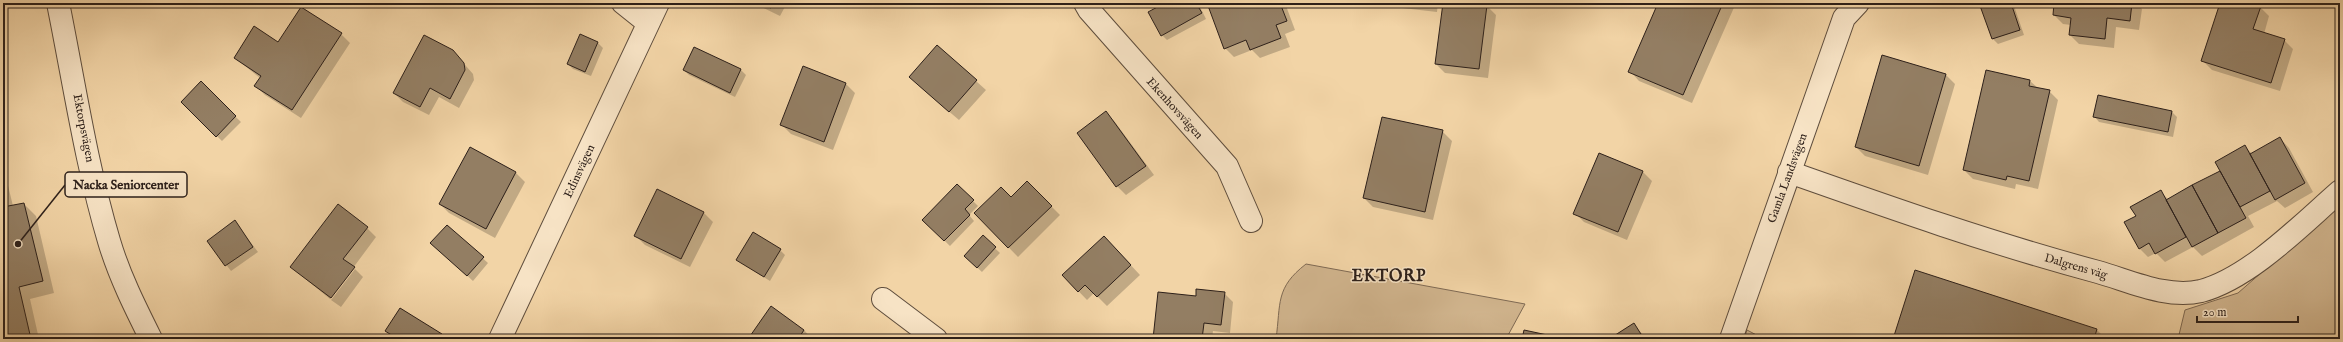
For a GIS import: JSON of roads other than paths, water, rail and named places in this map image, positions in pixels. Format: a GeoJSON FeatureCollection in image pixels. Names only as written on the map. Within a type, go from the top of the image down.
{"type":"FeatureCollection","features":[{"type":"Feature","properties":{"kind":"street","name":"Ektorpsvägen"},"geometry":{"type":"LineString","coordinates":[[58,3],[98,198],[109,242],[130,299],[151,339]]}},
{"type":"Feature","properties":{"kind":"street"},"geometry":{"type":"LineString","coordinates":[[623,3],[648,23]]}},
{"type":"Feature","properties":{"kind":"street","name":"Edinsvägen"},"geometry":{"type":"LineString","coordinates":[[500,339],[658,3]]}},
{"type":"Feature","properties":{"kind":"street","name":"Ekenhovsvägen"},"geometry":{"type":"LineString","coordinates":[[1085,3],[1139,68],[1227,166],[1252,220]]}},
{"type":"Feature","properties":{"kind":"street","name":"Gamla Landsvägen"},"geometry":{"type":"LineString","coordinates":[[1731,339],[1789,172],[1851,11]]}},
{"type":"Feature","properties":{"kind":"street","name":"Dalgrens väg"},"geometry":{"type":"LineString","coordinates":[[1789,172],[1943,226],[2063,263],[2174,294],[2201,290],[2249,269],[2340,191]]}},
{"type":"Feature","properties":{"kind":"street"},"geometry":{"type":"LineString","coordinates":[[883,299],[936,339]]}},
{"type":"Feature","properties":{"kind":"place","name":"Nacka Seniorcenter"},"geometry":{"type":"Point","coordinates":[18,244]}},
{"type":"Feature","properties":{"kind":"district","name":"EKTORP"},"geometry":{"type":"Point","coordinates":[1389,275]}}]}
